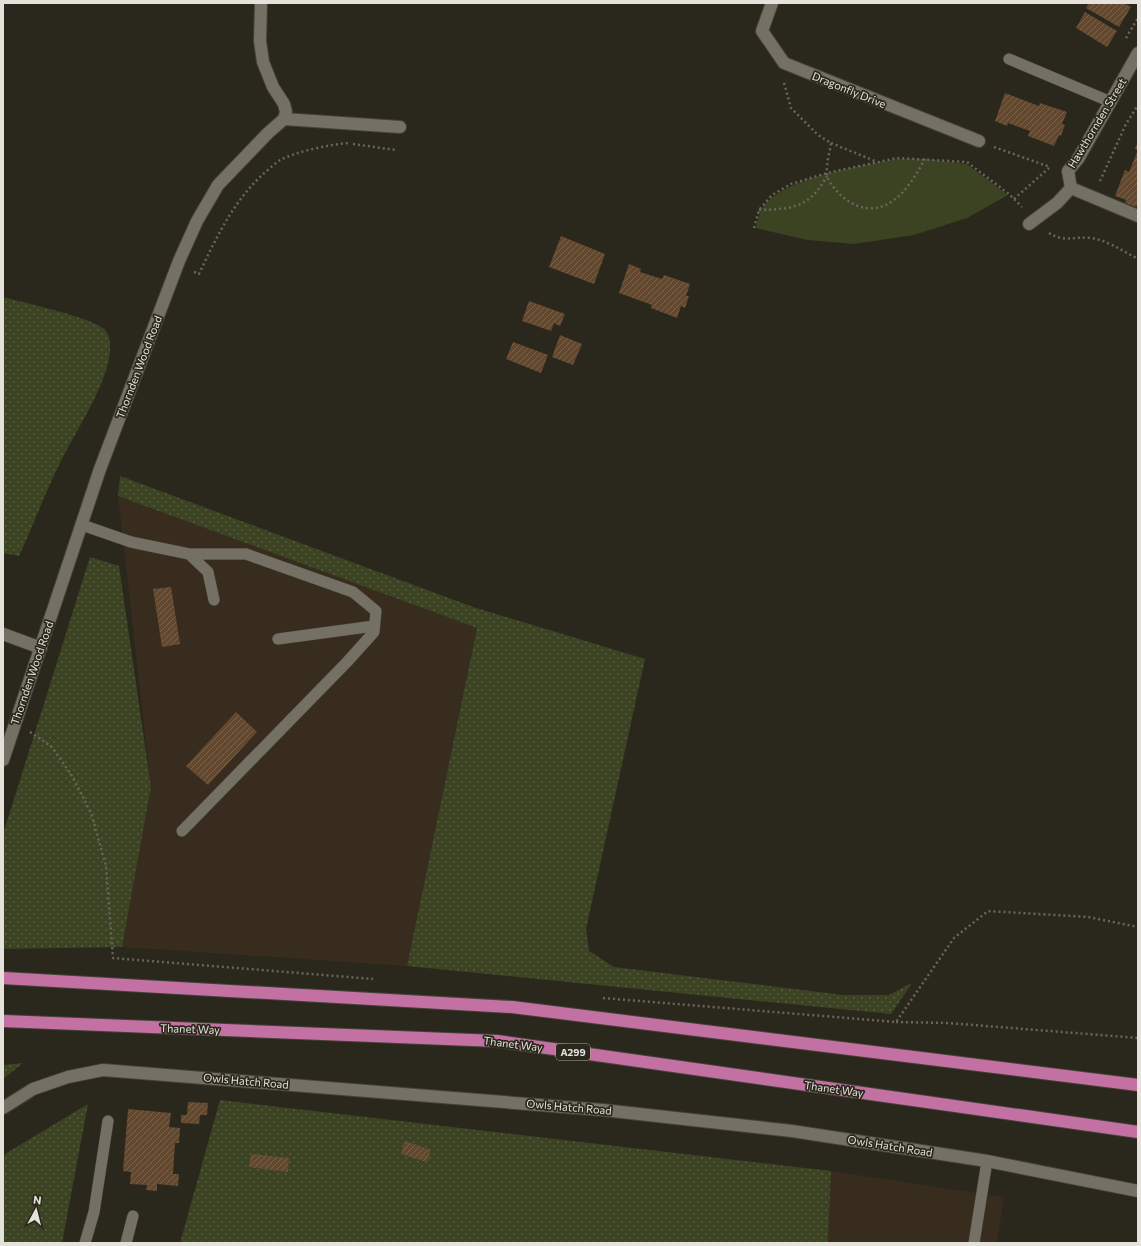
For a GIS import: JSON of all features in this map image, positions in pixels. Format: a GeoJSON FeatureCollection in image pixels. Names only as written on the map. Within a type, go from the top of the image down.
{"type":"FeatureCollection","features":[{"type":"Feature","properties":{"kind":"highway"},"geometry":{"type":"LineString","coordinates":[[3,978],[512,1007],[1138,1085]]}},
{"type":"Feature","properties":{"kind":"highway","name":"Thanet Way"},"geometry":{"type":"LineString","coordinates":[[3,1021],[497,1041],[1138,1132]]}},
{"type":"Feature","properties":{"kind":"street"},"geometry":{"type":"LineString","coordinates":[[261,3],[259,9],[260,41],[263,62],[273,87],[284,104],[286,112],[284,119],[400,127]]}},
{"type":"Feature","properties":{"kind":"street"},"geometry":{"type":"LineString","coordinates":[[772,3],[762,31],[784,64]]}},
{"type":"Feature","properties":{"kind":"street","name":"Hawthornden Street"},"geometry":{"type":"LineString","coordinates":[[1071,188],[1068,171],[1078,159],[1138,52]]}},
{"type":"Feature","properties":{"kind":"street","name":"Dragonfly Drive"},"geometry":{"type":"LineString","coordinates":[[784,64],[979,141]]}},
{"type":"Feature","properties":{"kind":"street","name":"Thornden Wood Road"},"geometry":{"type":"LineString","coordinates":[[3,760],[100,469],[177,265],[197,221],[218,185],[268,133],[284,119]]}},
{"type":"Feature","properties":{"kind":"street"},"geometry":{"type":"LineString","coordinates":[[1032,222],[1057,203],[1071,188],[1138,216]]}},
{"type":"Feature","properties":{"kind":"street"},"geometry":{"type":"LineString","coordinates":[[3,634],[41,648]]}},
{"type":"Feature","properties":{"kind":"street","name":"Owls Hatch Road"},"geometry":{"type":"LineString","coordinates":[[3,1108],[33,1089],[68,1077],[104,1070],[603,1110],[792,1131],[987,1161],[1138,1191]]}},
{"type":"Feature","properties":{"kind":"lane"},"geometry":{"type":"LineString","coordinates":[[1008,59],[1111,102]]}},
{"type":"Feature","properties":{"kind":"lane"},"geometry":{"type":"LineString","coordinates":[[82,525],[131,542],[189,554],[246,554],[353,592],[376,611],[374,632],[347,662],[182,831]]}},
{"type":"Feature","properties":{"kind":"lane"},"geometry":{"type":"LineString","coordinates":[[189,554],[208,572],[214,600]]}},
{"type":"Feature","properties":{"kind":"lane"},"geometry":{"type":"LineString","coordinates":[[278,639],[374,626]]}},
{"type":"Feature","properties":{"kind":"lane"},"geometry":{"type":"LineString","coordinates":[[85,1243],[94,1212],[108,1120]]}},
{"type":"Feature","properties":{"kind":"lane"},"geometry":{"type":"LineString","coordinates":[[974,1243],[987,1161]]}},
{"type":"Feature","properties":{"kind":"lane"},"geometry":{"type":"LineString","coordinates":[[126,1243],[133,1216]]}},
{"type":"Feature","properties":{"kind":"path"},"geometry":{"type":"LineString","coordinates":[[784,64],[783,76],[791,108],[818,134],[832,143],[876,161]]}},
{"type":"Feature","properties":{"kind":"path"},"geometry":{"type":"LineString","coordinates":[[1095,197],[1098,186],[1126,124],[1138,105]]}},
{"type":"Feature","properties":{"kind":"path"},"geometry":{"type":"LineString","coordinates":[[979,141],[1054,170]]}},
{"type":"Feature","properties":{"kind":"path"},"geometry":{"type":"LineString","coordinates":[[177,265],[199,274],[215,239],[234,206],[246,191],[280,160],[320,146],[348,143],[396,150]]}},
{"type":"Feature","properties":{"kind":"path"},"geometry":{"type":"LineString","coordinates":[[759,210],[784,210],[810,200],[827,174],[832,143]]}},
{"type":"Feature","properties":{"kind":"path"},"geometry":{"type":"LineString","coordinates":[[754,228],[759,210],[772,195],[784,188],[827,174],[876,161],[897,158],[925,158],[967,162],[1009,194],[1032,222],[1058,239],[1090,238],[1103,240],[1138,259]]}},
{"type":"Feature","properties":{"kind":"path"},"geometry":{"type":"LineString","coordinates":[[827,174],[830,182],[839,194],[853,205],[867,209],[880,207],[894,201],[903,191],[925,158]]}},
{"type":"Feature","properties":{"kind":"path"},"geometry":{"type":"LineString","coordinates":[[15,721],[52,747],[72,776],[91,813],[106,866],[113,958],[381,979]]}},
{"type":"Feature","properties":{"kind":"path"},"geometry":{"type":"LineString","coordinates":[[896,1022],[954,938],[988,911],[1088,917],[1138,927]]}},
{"type":"Feature","properties":{"kind":"path"},"geometry":{"type":"LineString","coordinates":[[595,997],[896,1022],[948,1023],[1138,1038]]}},
{"type":"Feature","properties":{"kind":"shaded area"},"geometry":{"type":"Polygon","coordinates":[[[118,496],[477,628],[407,966],[122,947],[151,787],[118,496]]]}},
{"type":"Feature","properties":{"kind":"shaded area"},"geometry":{"type":"Polygon","coordinates":[[[831,1171],[1004,1197],[997,1243],[828,1243],[831,1171]]]}},
{"type":"Feature","properties":{"kind":"green space"},"geometry":{"type":"Polygon","coordinates":[[[897,159],[925,159],[967,164],[1008,195],[967,218],[914,235],[854,244],[807,240],[756,228],[758,218],[766,203],[777,194],[792,186],[809,179],[847,169],[897,159]]]}},
{"type":"Feature","properties":{"kind":"green space"},"geometry":{"type":"Polygon","coordinates":[[[3,297],[59,311],[89,321],[100,326],[106,331],[110,343],[109,359],[104,377],[87,414],[56,471],[19,556],[3,553],[3,297]]]}},
{"type":"Feature","properties":{"kind":"green space"},"geometry":{"type":"Polygon","coordinates":[[[120,476],[473,607],[645,659],[586,929],[589,951],[614,967],[843,995],[889,995],[912,983],[891,1014],[407,966],[477,628],[118,496],[120,476]]]}},
{"type":"Feature","properties":{"kind":"green space"},"geometry":{"type":"Polygon","coordinates":[[[90,557],[119,566],[151,787],[122,947],[3,949],[3,834],[90,557]]]}},
{"type":"Feature","properties":{"kind":"green space"},"geometry":{"type":"Polygon","coordinates":[[[23,1063],[3,1079],[3,1065],[23,1063]]]}},
{"type":"Feature","properties":{"kind":"green space"},"geometry":{"type":"Polygon","coordinates":[[[220,1100],[831,1171],[828,1243],[180,1243],[220,1100]]]}},
{"type":"Feature","properties":{"kind":"green space"},"geometry":{"type":"Polygon","coordinates":[[[88,1104],[62,1243],[3,1243],[3,1161],[5,1154],[88,1104]]]}},
{"type":"Feature","properties":{"kind":"building"},"geometry":{"type":"Polygon","coordinates":[[[1089,3],[1124,3],[1131,7],[1119,27],[1086,8],[1089,3]]]}},
{"type":"Feature","properties":{"kind":"building"},"geometry":{"type":"Polygon","coordinates":[[[1085,12],[1117,31],[1107,47],[1076,28],[1085,12]]]}},
{"type":"Feature","properties":{"kind":"building"},"geometry":{"type":"Polygon","coordinates":[[[1005,93],[1039,106],[1040,103],[1067,112],[1062,124],[1065,125],[1061,136],[1059,135],[1054,146],[1028,136],[1030,131],[1008,123],[1007,126],[995,121],[1005,93]]]}},
{"type":"Feature","properties":{"kind":"building"},"geometry":{"type":"Polygon","coordinates":[[[1138,141],[1138,150],[1135,149],[1138,141]]]}},
{"type":"Feature","properties":{"kind":"building"},"geometry":{"type":"Polygon","coordinates":[[[1138,150],[1138,204],[1136,207],[1125,203],[1126,200],[1115,196],[1125,170],[1129,172],[1138,150]]]}},
{"type":"Feature","properties":{"kind":"building"},"geometry":{"type":"Polygon","coordinates":[[[561,236],[605,254],[594,284],[549,267],[561,236]]]}},
{"type":"Feature","properties":{"kind":"building"},"geometry":{"type":"Polygon","coordinates":[[[629,264],[641,269],[640,272],[662,279],[664,275],[690,284],[686,296],[689,296],[685,308],[681,306],[677,318],[651,308],[652,305],[619,293],[629,264]]]}},
{"type":"Feature","properties":{"kind":"building"},"geometry":{"type":"Polygon","coordinates":[[[529,301],[565,314],[560,326],[554,323],[551,331],[522,321],[529,301]]]}},
{"type":"Feature","properties":{"kind":"building"},"geometry":{"type":"Polygon","coordinates":[[[560,335],[582,344],[573,365],[552,357],[560,335]]]}},
{"type":"Feature","properties":{"kind":"building"},"geometry":{"type":"Polygon","coordinates":[[[513,342],[548,355],[541,373],[506,359],[513,342]]]}},
{"type":"Feature","properties":{"kind":"building"},"geometry":{"type":"Polygon","coordinates":[[[171,587],[180,644],[162,647],[153,589],[171,587]]]}},
{"type":"Feature","properties":{"kind":"building"},"geometry":{"type":"Polygon","coordinates":[[[236,712],[257,732],[208,785],[186,766],[236,712]]]}},
{"type":"Feature","properties":{"kind":"building"},"geometry":{"type":"Polygon","coordinates":[[[188,1102],[208,1103],[207,1115],[200,1115],[199,1124],[181,1123],[181,1115],[187,1115],[188,1102]]]}},
{"type":"Feature","properties":{"kind":"building"},"geometry":{"type":"Polygon","coordinates":[[[128,1109],[171,1113],[169,1127],[180,1128],[179,1143],[175,1143],[173,1174],[179,1174],[178,1186],[157,1184],[157,1191],[146,1190],[147,1185],[130,1184],[131,1172],[123,1171],[128,1109]]]}},
{"type":"Feature","properties":{"kind":"building"},"geometry":{"type":"Polygon","coordinates":[[[405,1141],[431,1150],[427,1162],[401,1154],[405,1141]]]}},
{"type":"Feature","properties":{"kind":"building"},"geometry":{"type":"Polygon","coordinates":[[[251,1154],[289,1158],[288,1172],[249,1167],[251,1154]]]}}]}
